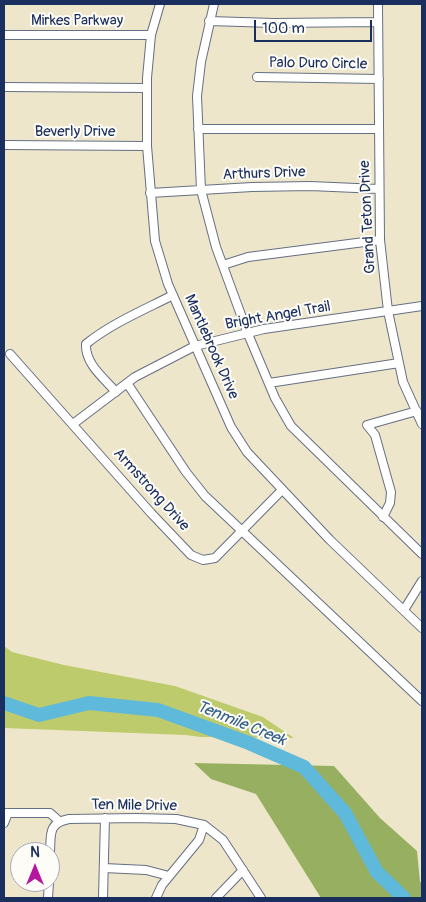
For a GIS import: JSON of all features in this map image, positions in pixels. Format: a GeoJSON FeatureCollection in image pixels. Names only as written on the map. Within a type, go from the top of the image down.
{"type":"FeatureCollection","features":[{"type":"Feature","properties":{"kind":"street","name":"Mantlebrook Drive"},"geometry":{"type":"LineString","coordinates":[[160,4],[151,35],[147,88],[147,146],[155,241],[173,295],[231,427],[247,452],[330,540],[422,628]]}},
{"type":"Feature","properties":{"kind":"street"},"geometry":{"type":"LineString","coordinates":[[214,4],[201,62],[197,96],[201,190],[223,265],[248,334],[275,398],[291,426],[422,554]]}},
{"type":"Feature","properties":{"kind":"street","name":"Grand Teton Drive"},"geometry":{"type":"LineString","coordinates":[[378,4],[380,240],[388,311],[403,382],[422,424]]}},
{"type":"Feature","properties":{"kind":"street"},"geometry":{"type":"LineString","coordinates":[[209,21],[274,23],[378,22]]}},
{"type":"Feature","properties":{"kind":"street","name":"Mirkes Parkway"},"geometry":{"type":"LineString","coordinates":[[4,35],[151,35]]}},
{"type":"Feature","properties":{"kind":"street","name":"Palo Duro Circle"},"geometry":{"type":"LineString","coordinates":[[257,77],[379,79]]}},
{"type":"Feature","properties":{"kind":"street"},"geometry":{"type":"LineString","coordinates":[[4,87],[147,88]]}},
{"type":"Feature","properties":{"kind":"street"},"geometry":{"type":"LineString","coordinates":[[198,129],[379,129]]}},
{"type":"Feature","properties":{"kind":"street","name":"Beverly Drive"},"geometry":{"type":"LineString","coordinates":[[4,145],[147,146]]}},
{"type":"Feature","properties":{"kind":"street","name":"Arthurs Drive"},"geometry":{"type":"LineString","coordinates":[[150,193],[310,186],[379,189]]}},
{"type":"Feature","properties":{"kind":"street"},"geometry":{"type":"LineString","coordinates":[[223,265],[248,257],[380,240]]}},
{"type":"Feature","properties":{"kind":"street"},"geometry":{"type":"LineString","coordinates":[[116,392],[99,374],[88,357],[86,344],[122,320],[173,295]]}},
{"type":"Feature","properties":{"kind":"street","name":"Bright Angel Trail"},"geometry":{"type":"LineString","coordinates":[[73,424],[135,377],[195,346],[264,329],[422,306]]}},
{"type":"Feature","properties":{"kind":"street","name":"Armstrong Drive"},"geometry":{"type":"LineString","coordinates":[[10,354],[151,513],[191,555],[202,560],[215,558],[282,490]]}},
{"type":"Feature","properties":{"kind":"street"},"geometry":{"type":"LineString","coordinates":[[269,383],[399,362]]}},
{"type":"Feature","properties":{"kind":"street"},"geometry":{"type":"LineString","coordinates":[[127,383],[186,472],[205,496],[422,700]]}},
{"type":"Feature","properties":{"kind":"street"},"geometry":{"type":"LineString","coordinates":[[384,517],[390,503],[391,492],[375,435],[367,425],[417,411]]}},
{"type":"Feature","properties":{"kind":"street"},"geometry":{"type":"LineString","coordinates":[[404,610],[422,581]]}},
{"type":"Feature","properties":{"kind":"street"},"geometry":{"type":"LineString","coordinates":[[4,823],[6,813]]}},
{"type":"Feature","properties":{"kind":"street","name":"Ten Mile Drive"},"geometry":{"type":"LineString","coordinates":[[6,813],[50,814],[56,824],[69,819],[106,818],[176,819],[204,825],[223,840],[261,898]]}},
{"type":"Feature","properties":{"kind":"street"},"geometry":{"type":"LineString","coordinates":[[103,898],[106,818]]}},
{"type":"Feature","properties":{"kind":"street"},"geometry":{"type":"LineString","coordinates":[[52,842],[56,824]]}},
{"type":"Feature","properties":{"kind":"street"},"geometry":{"type":"LineString","coordinates":[[156,898],[162,885],[199,840],[204,825]]}},
{"type":"Feature","properties":{"kind":"street"},"geometry":{"type":"LineString","coordinates":[[104,868],[146,870],[169,876]]}},
{"type":"Feature","properties":{"kind":"street"},"geometry":{"type":"LineString","coordinates":[[216,898],[243,870]]}},
{"type":"Feature","properties":{"kind":"green space"},"geometry":{"type":"Polygon","coordinates":[[[4,646],[12,652],[64,665],[175,686],[263,717],[294,738],[201,737],[4,728],[4,646]]]}},
{"type":"Feature","properties":{"kind":"green space"},"geometry":{"type":"Polygon","coordinates":[[[194,763],[334,766],[380,818],[417,851],[420,882],[422,883],[422,898],[321,898],[256,794],[211,779],[194,763]]]}},
{"type":"Feature","properties":{"kind":"waterway","name":"Tenmile Creek"},"geometry":{"type":"LineString","coordinates":[[4,703],[39,715],[89,703],[158,710],[249,743],[304,767],[345,813],[377,872],[404,898]]}}]}
